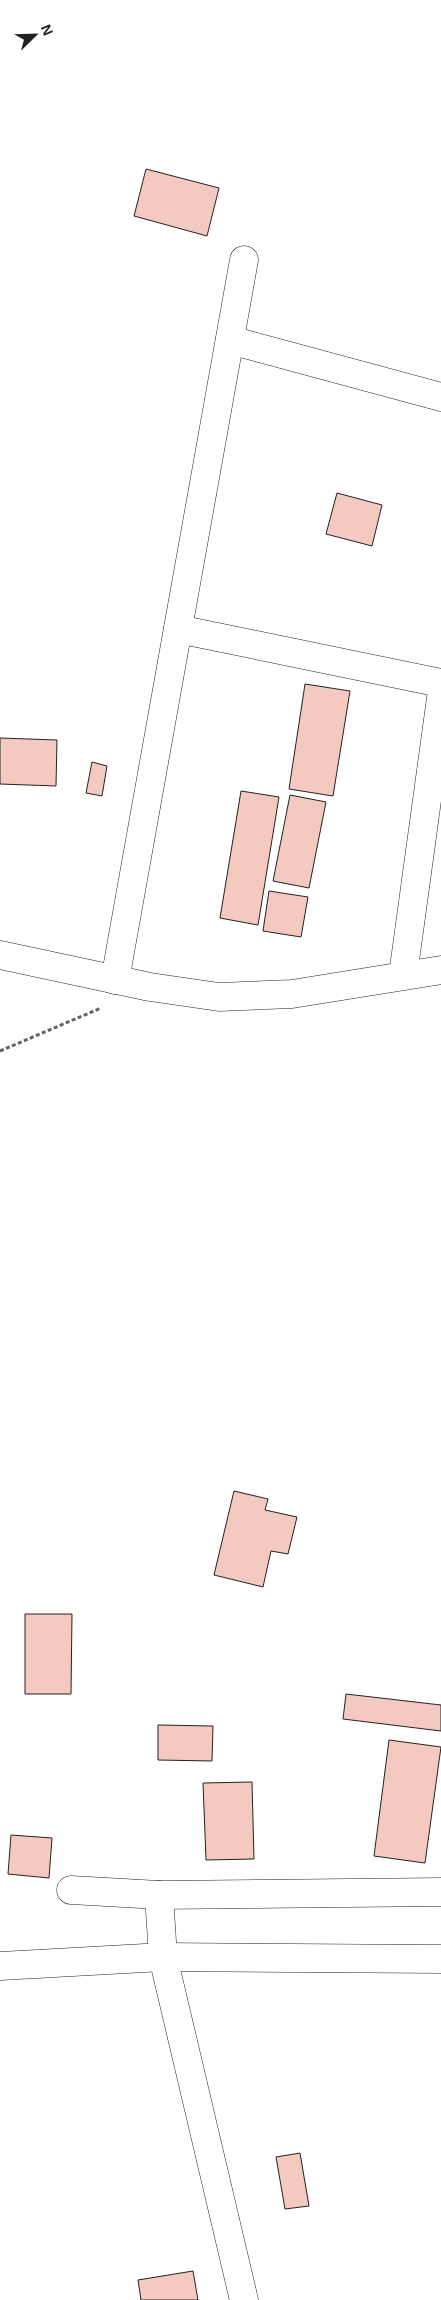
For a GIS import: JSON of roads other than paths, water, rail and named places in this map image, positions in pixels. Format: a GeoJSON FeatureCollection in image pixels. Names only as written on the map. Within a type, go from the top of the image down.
{"type":"FeatureCollection","features":[{"type":"Feature","properties":{"kind":"street"},"geometry":{"type":"LineString","coordinates":[[115,980],[244,260]]}},
{"type":"Feature","properties":{"kind":"street"},"geometry":{"type":"LineString","coordinates":[[230,340],[441,397]]}},
{"type":"Feature","properties":{"kind":"street"},"geometry":{"type":"LineString","coordinates":[[178,629],[441,684]]}},
{"type":"Feature","properties":{"kind":"street"},"geometry":{"type":"LineString","coordinates":[[403,976],[441,698]]}},
{"type":"Feature","properties":{"kind":"street"},"geometry":{"type":"LineString","coordinates":[[0,955],[150,987],[219,997],[292,994],[441,970]]}},
{"type":"Feature","properties":{"kind":"street"},"geometry":{"type":"LineString","coordinates":[[72,1890],[159,1895],[441,1892]]}},
{"type":"Feature","properties":{"kind":"street"},"geometry":{"type":"LineString","coordinates":[[159,1895],[163,1957],[244,2300]]}},
{"type":"Feature","properties":{"kind":"street"},"geometry":{"type":"LineString","coordinates":[[0,1966],[163,1957],[441,1959]]}}]}
